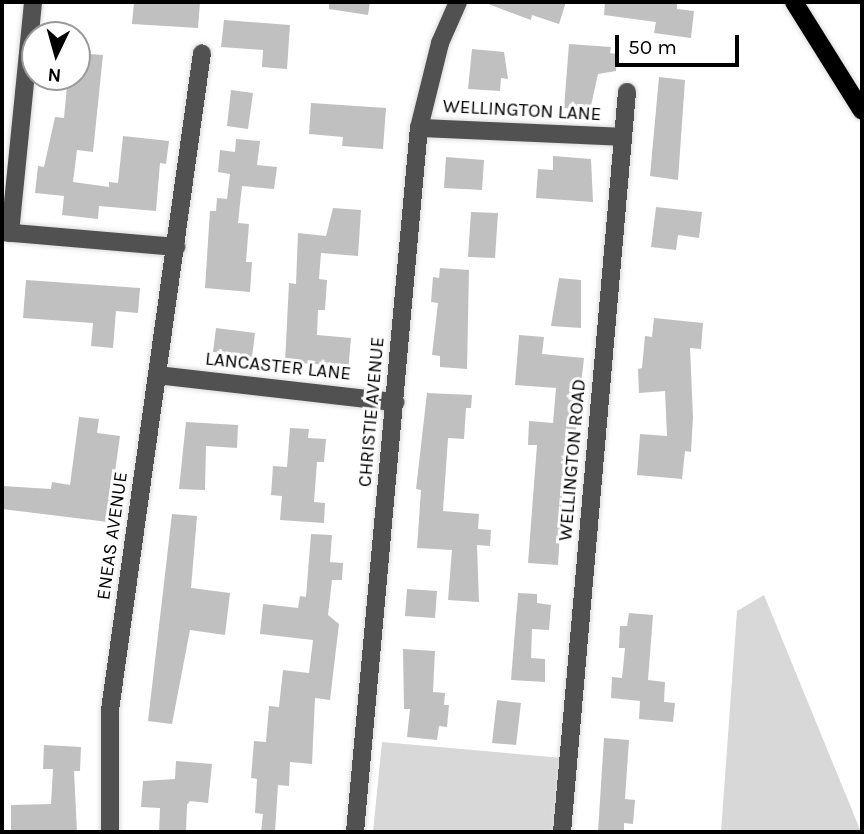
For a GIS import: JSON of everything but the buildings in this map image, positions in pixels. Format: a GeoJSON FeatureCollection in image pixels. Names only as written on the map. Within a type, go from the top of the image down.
{"type":"FeatureCollection","features":[{"type":"Feature","properties":{"kind":"main road"},"geometry":{"type":"LineString","coordinates":[[794,2],[862,111]]}},
{"type":"Feature","properties":{"kind":"street"},"geometry":{"type":"LineString","coordinates":[[33,2],[6,233],[176,247]]}},
{"type":"Feature","properties":{"kind":"street","name":"CHRISTIE AVENUE"},"geometry":{"type":"LineString","coordinates":[[355,832],[419,128],[440,43],[457,2]]}},
{"type":"Feature","properties":{"kind":"street","name":"ENEAS AVENUE"},"geometry":{"type":"LineString","coordinates":[[110,832],[110,710],[202,53]]}},
{"type":"Feature","properties":{"kind":"street","name":"WELLINGTON ROAD"},"geometry":{"type":"LineString","coordinates":[[562,832],[626,92]]}},
{"type":"Feature","properties":{"kind":"street","name":"WELLINGTON LANE"},"geometry":{"type":"LineString","coordinates":[[419,128],[623,137]]}},
{"type":"Feature","properties":{"kind":"street","name":"LANCASTER LANE"},"geometry":{"type":"LineString","coordinates":[[157,375],[394,402]]}},
{"type":"Feature","properties":{"kind":"shaded area"},"geometry":{"type":"Polygon","coordinates":[[[764,595],[861,832],[721,832],[737,611],[764,595]]]}},
{"type":"Feature","properties":{"kind":"shaded area"},"geometry":{"type":"Polygon","coordinates":[[[382,742],[563,758],[556,832],[373,832],[382,742]]]}}]}
